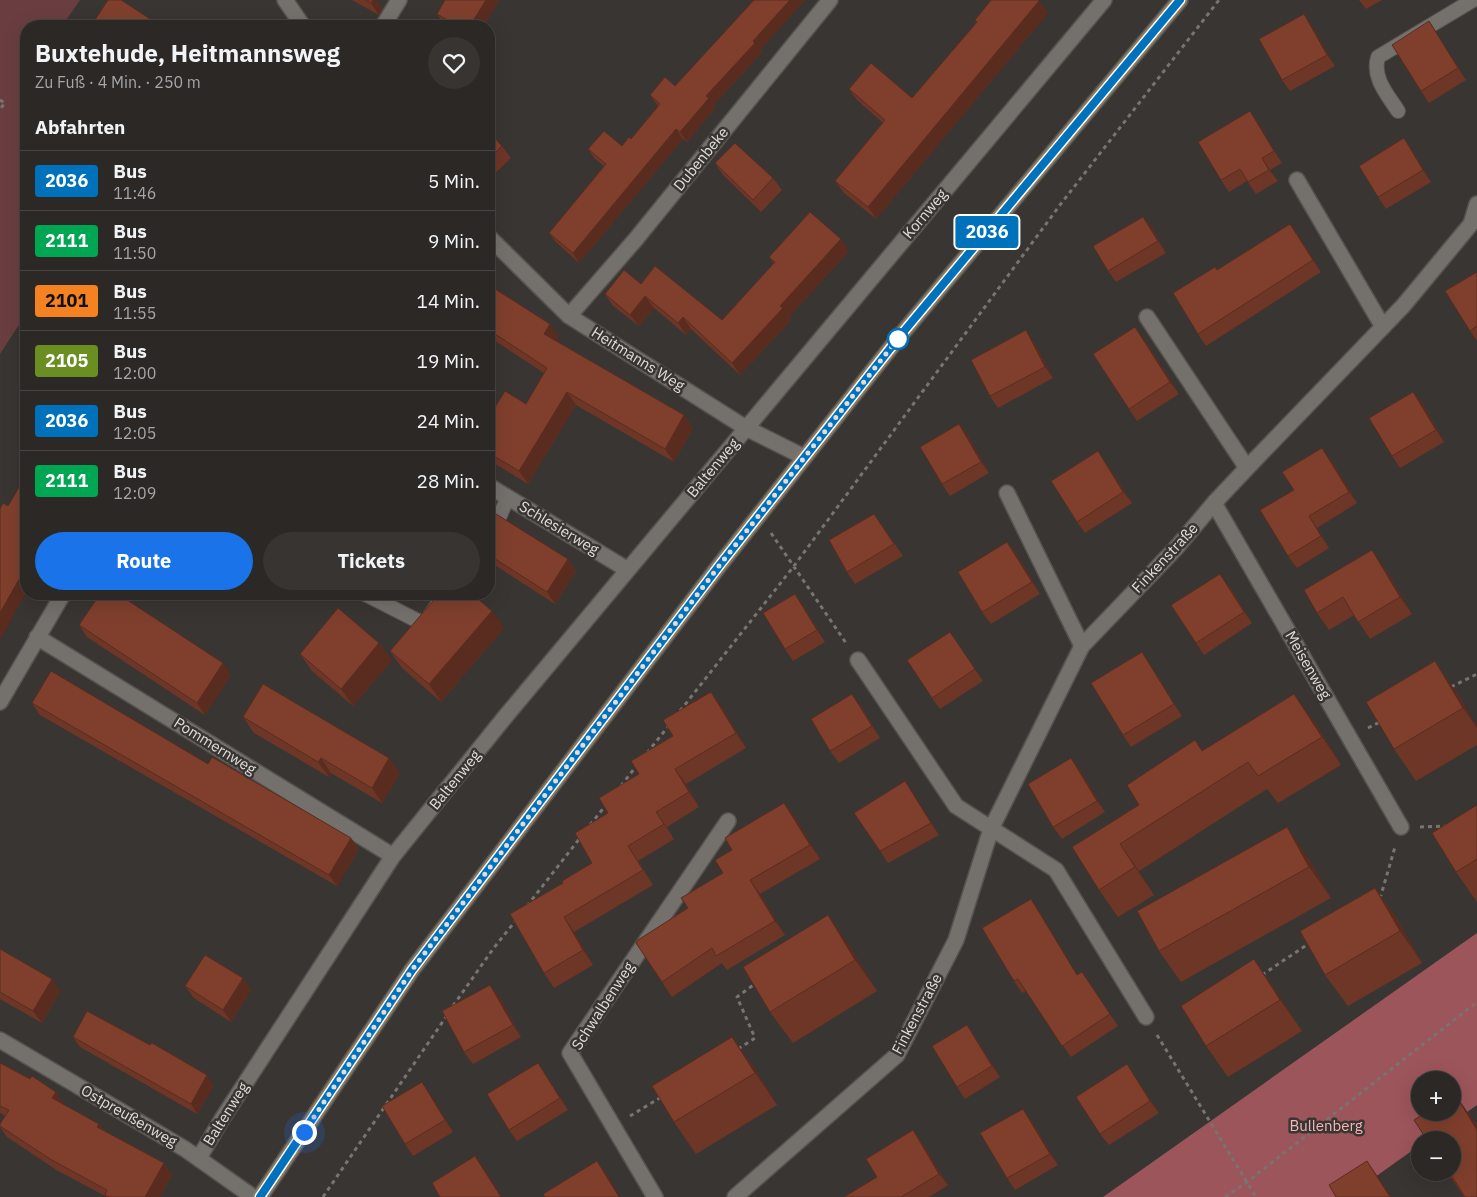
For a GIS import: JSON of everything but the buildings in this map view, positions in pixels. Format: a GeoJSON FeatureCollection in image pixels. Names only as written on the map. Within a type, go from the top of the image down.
{"type":"FeatureCollection","features":[{"type":"Feature","properties":{"kind":"main road"},"geometry":{"type":"LineString","coordinates":[[260,1197],[412,970],[758,516],[900,336],[1180,0]]}},
{"type":"Feature","properties":{"kind":"street"},"geometry":{"type":"LineString","coordinates":[[284,0],[299,20]]}},
{"type":"Feature","properties":{"kind":"street"},"geometry":{"type":"LineString","coordinates":[[388,20],[400,0]]}},
{"type":"Feature","properties":{"kind":"street","name":"Dubenbeke"},"geometry":{"type":"LineString","coordinates":[[569,316],[636,239],[830,0]]}},
{"type":"Feature","properties":{"kind":"street","name":"Kornweg"},"geometry":{"type":"LineString","coordinates":[[746,428],[1104,0]]}},
{"type":"Feature","properties":{"kind":"street"},"geometry":{"type":"LineString","coordinates":[[1296,180],[1383,327]]}},
{"type":"Feature","properties":{"kind":"street","name":"Finkenstraße"},"geometry":{"type":"LineString","coordinates":[[736,1197],[897,1055],[956,940],[991,829],[1082,646],[1177,547],[1214,502],[1403,306],[1471,224],[1477,204]]}},
{"type":"Feature","properties":{"kind":"street","name":"Heitmanns Weg"},"geometry":{"type":"LineString","coordinates":[[495,243],[569,316],[746,428],[804,458]]}},
{"type":"Feature","properties":{"kind":"street"},"geometry":{"type":"LineString","coordinates":[[1146,317],[1247,468]]}},
{"type":"Feature","properties":{"kind":"street","name":"Baltenweg"},"geometry":{"type":"LineString","coordinates":[[199,1158],[222,1119],[393,856],[504,717],[746,428]]}},
{"type":"Feature","properties":{"kind":"street","name":"Schlesierweg"},"geometry":{"type":"LineString","coordinates":[[495,489],[628,570]]}},
{"type":"Feature","properties":{"kind":"street"},"geometry":{"type":"LineString","coordinates":[[1007,493],[1082,646]]}},
{"type":"Feature","properties":{"kind":"street","name":"Meisenweg"},"geometry":{"type":"LineString","coordinates":[[1214,502],[1401,827]]}},
{"type":"Feature","properties":{"kind":"street"},"geometry":{"type":"LineString","coordinates":[[0,702],[60,600]]}},
{"type":"Feature","properties":{"kind":"street","name":"Pommernweg"},"geometry":{"type":"LineString","coordinates":[[38,637],[393,856]]}},
{"type":"Feature","properties":{"kind":"street"},"geometry":{"type":"LineString","coordinates":[[858,660],[956,806],[1056,870],[1146,1017]]}},
{"type":"Feature","properties":{"kind":"street","name":"Schwalbenweg"},"geometry":{"type":"LineString","coordinates":[[655,1197],[570,1053],[728,821]]}},
{"type":"Feature","properties":{"kind":"street","name":"Ostpreußenweg"},"geometry":{"type":"LineString","coordinates":[[0,1040],[199,1158],[254,1197]]}},
{"type":"Feature","properties":{"kind":"lane"},"geometry":{"type":"LineString","coordinates":[[1398,111],[1376,76],[1375,66],[1378,57],[1473,0]]}},
{"type":"Feature","properties":{"kind":"lane"},"geometry":{"type":"LineString","coordinates":[[495,524],[508,497]]}},
{"type":"Feature","properties":{"kind":"lane"},"geometry":{"type":"LineString","coordinates":[[377,600],[424,624],[441,600]]}},
{"type":"Feature","properties":{"kind":"path"},"geometry":{"type":"LineString","coordinates":[[678,714],[794,566],[1060,205],[1219,0]]}},
{"type":"Feature","properties":{"kind":"path"},"geometry":{"type":"LineString","coordinates":[[0,100],[5,103],[0,109]]}},
{"type":"Feature","properties":{"kind":"path"},"geometry":{"type":"LineString","coordinates":[[758,516],[858,660]]}},
{"type":"Feature","properties":{"kind":"path"},"geometry":{"type":"LineString","coordinates":[[1443,691],[1477,674]]}},
{"type":"Feature","properties":{"kind":"path"},"geometry":{"type":"LineString","coordinates":[[1350,738],[1384,720]]}},
{"type":"Feature","properties":{"kind":"path"},"geometry":{"type":"LineString","coordinates":[[616,792],[672,722]]}},
{"type":"Feature","properties":{"kind":"path"},"geometry":{"type":"LineString","coordinates":[[524,910],[610,800]]}},
{"type":"Feature","properties":{"kind":"path"},"geometry":{"type":"LineString","coordinates":[[1373,900],[1381,895],[1401,827],[1450,826]]}},
{"type":"Feature","properties":{"kind":"path"},"geometry":{"type":"LineString","coordinates":[[323,1197],[409,1069],[493,949],[518,917]]}},
{"type":"Feature","properties":{"kind":"path"},"geometry":{"type":"LineString","coordinates":[[1260,976],[1316,938]]}},
{"type":"Feature","properties":{"kind":"path"},"geometry":{"type":"LineString","coordinates":[[730,1054],[755,1038],[737,997],[761,980]]}},
{"type":"Feature","properties":{"kind":"path"},"geometry":{"type":"LineString","coordinates":[[1225,1197],[1247,1182],[1477,1002]]}},
{"type":"Feature","properties":{"kind":"path"},"geometry":{"type":"LineString","coordinates":[[1146,1017],[1256,1197]]}},
{"type":"Feature","properties":{"kind":"path"},"geometry":{"type":"LineString","coordinates":[[614,1126],[664,1095]]}},
{"type":"Feature","properties":{"kind":"shaded area"},"geometry":{"type":"Polygon","coordinates":[[[0,0],[80,0],[66,20],[20,20],[20,323],[0,354],[0,0]]]}},
{"type":"Feature","properties":{"kind":"green space","name":"Bullenberg"},"geometry":{"type":"Polygon","coordinates":[[[1477,933],[1477,1105],[1461,1116],[1461,1071],[1411,1071],[1411,1121],[1454,1121],[1440,1131],[1411,1131],[1411,1151],[1347,1197],[1103,1197],[1477,933]]]}},
{"type":"Feature","properties":{"kind":"bus line","name":"2036"},"geometry":{"type":"LineString","coordinates":[[260,1197],[412,970],[719,566],[900,336],[1180,0]]}},
{"type":"Feature","properties":{"kind":"route"},"geometry":{"type":"LineString","coordinates":[[304,1132],[412,970],[719,566],[900,336],[898,339]]}}]}
